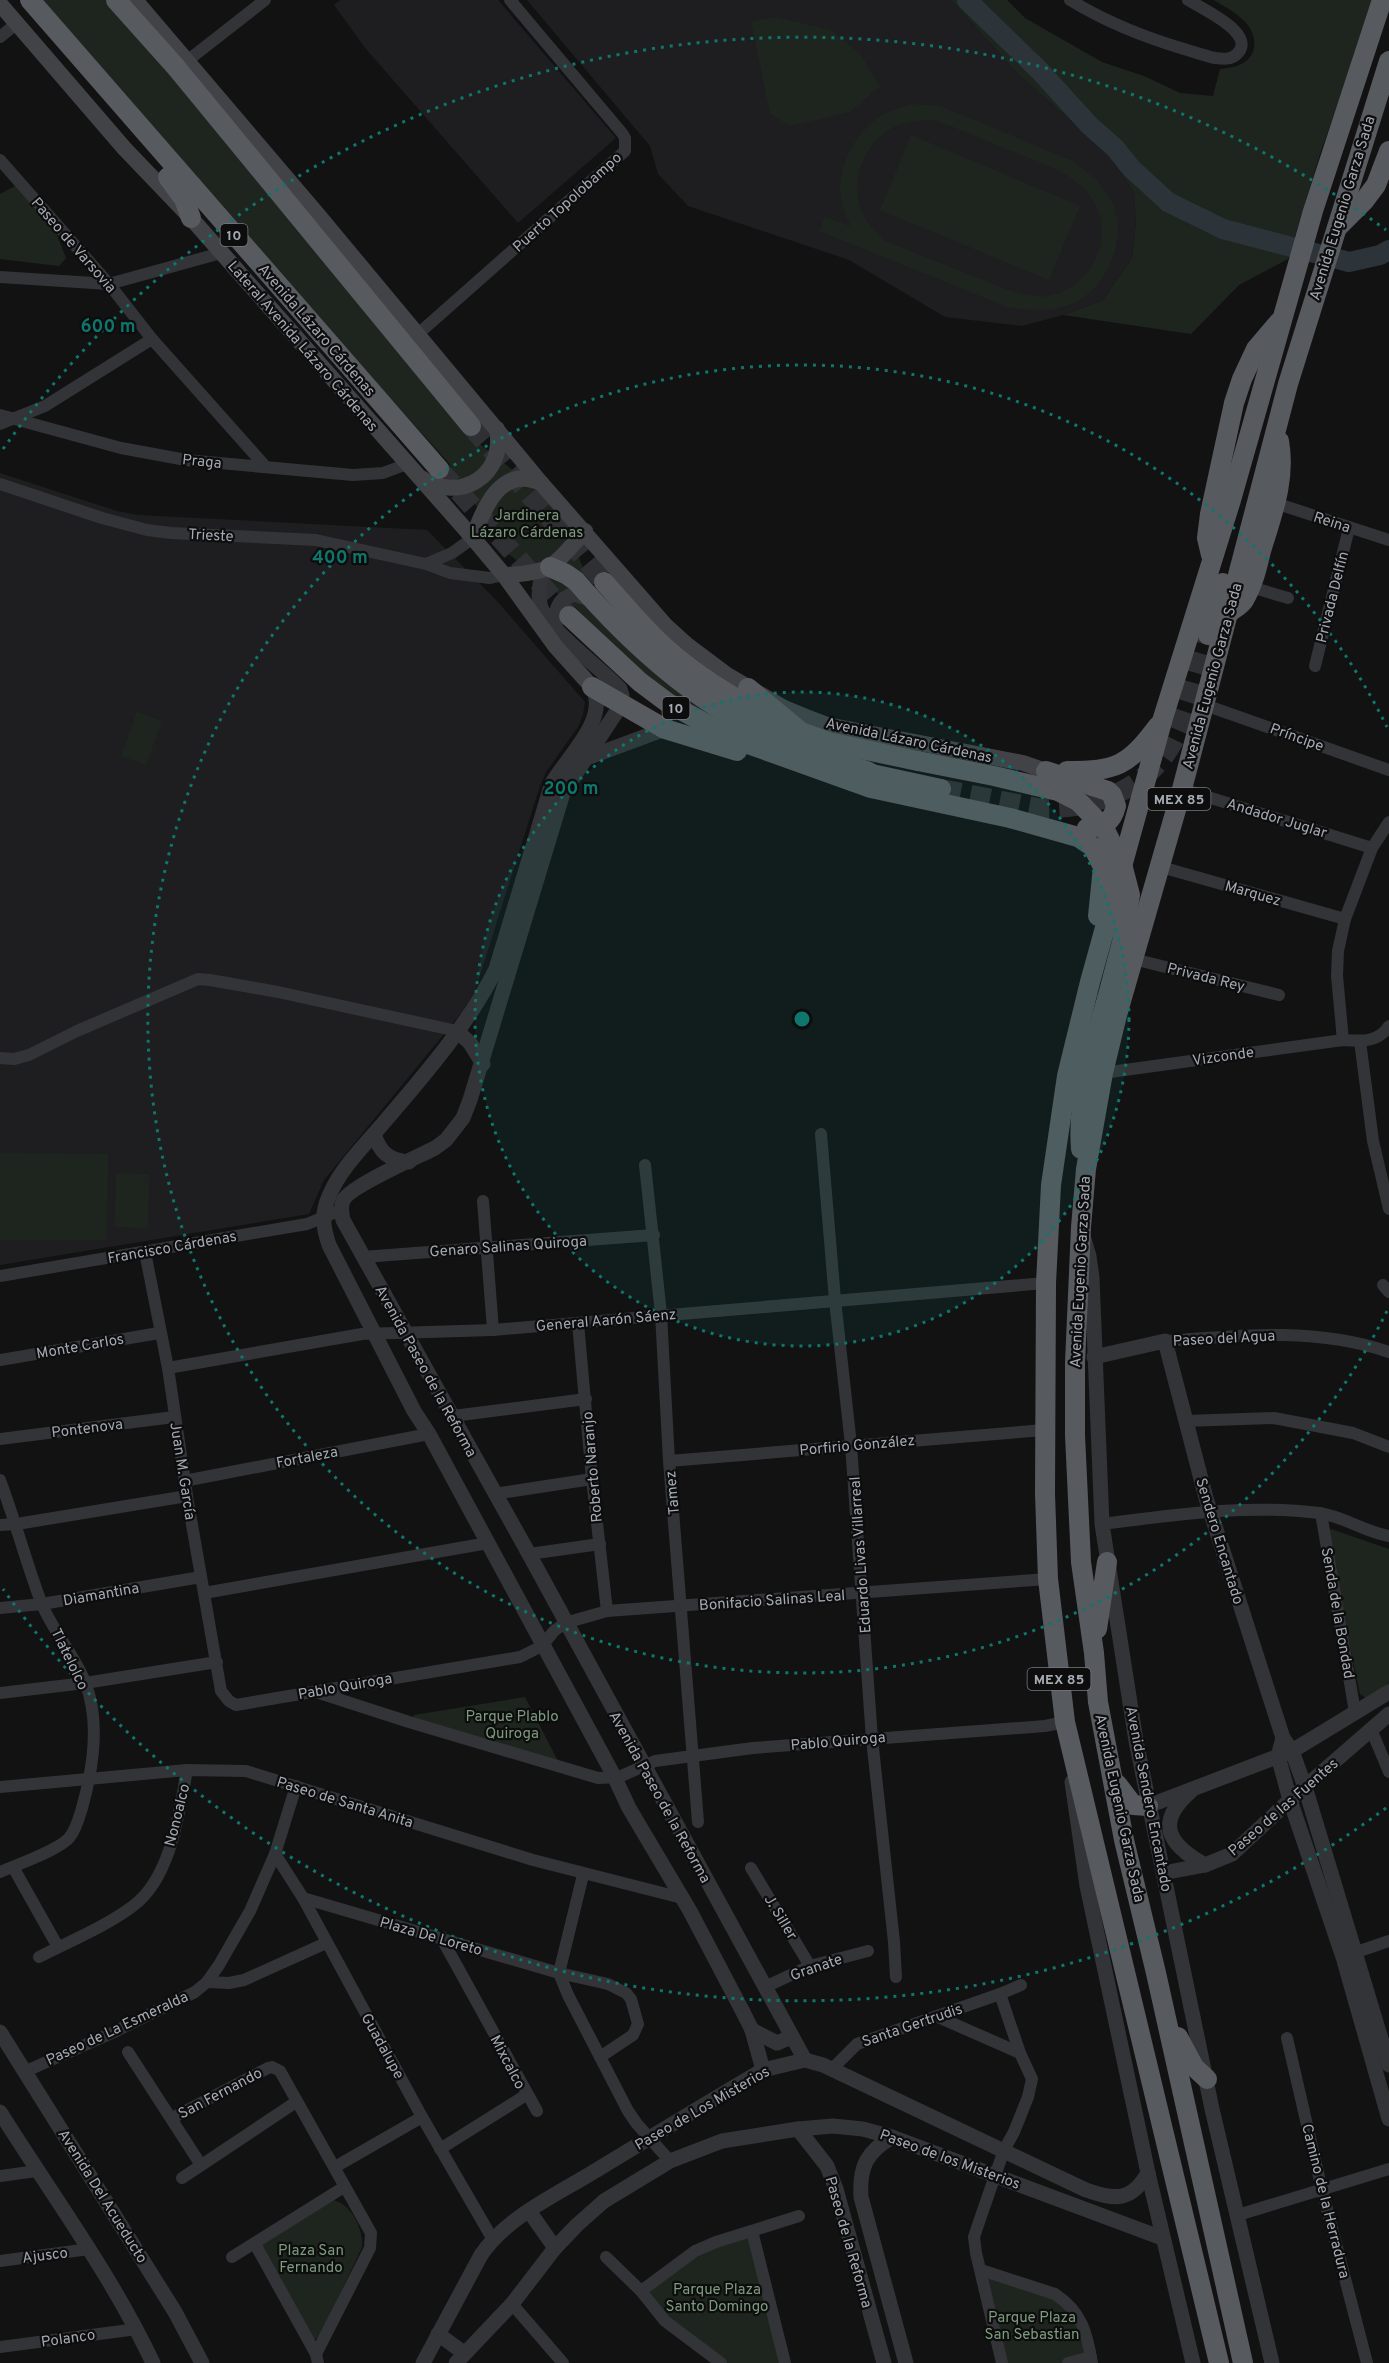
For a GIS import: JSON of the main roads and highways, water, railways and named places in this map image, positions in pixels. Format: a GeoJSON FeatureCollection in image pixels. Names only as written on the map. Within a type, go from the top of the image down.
{"type":"FeatureCollection","features":[{"type":"Feature","properties":{"kind":"highway","name":"Avenida Lázaro Cárdenas"},"geometry":{"type":"LineString","coordinates":[[30,0],[439,469]]}},
{"type":"Feature","properties":{"kind":"highway"},"geometry":{"type":"LineString","coordinates":[[116,0],[183,76],[471,426]]}},
{"type":"Feature","properties":{"kind":"highway"},"geometry":{"type":"LineString","coordinates":[[128,0],[171,49],[192,67]]}},
{"type":"Feature","properties":{"kind":"highway","name":"Avenida Eugenio Garza Sada"},"geometry":{"type":"LineString","coordinates":[[1219,2363],[1099,1858],[1068,1743],[1065,1722],[1048,1579],[1044,1430],[1046,1283],[1051,1185],[1066,1076],[1089,982],[1163,718],[1213,560],[1207,538],[1210,514],[1234,403],[1256,349],[1284,316],[1305,238],[1382,0]]}},
{"type":"Feature","properties":{"kind":"highway","name":"Avenida Eugenio Garza Sada"},"geometry":{"type":"LineString","coordinates":[[1243,2363],[1162,1998],[1124,1840],[1098,1702],[1094,1653],[1081,1562],[1075,1435],[1075,1363],[1081,1227],[1086,1169],[1104,1073],[1133,959],[1161,867],[1288,384],[1389,61]]}},
{"type":"Feature","properties":{"kind":"highway"},"geometry":{"type":"LineString","coordinates":[[151,141],[154,159],[184,199],[191,218]]}},
{"type":"Feature","properties":{"kind":"highway"},"geometry":{"type":"LineString","coordinates":[[1333,237],[1376,185],[1389,150]]}},
{"type":"Feature","properties":{"kind":"highway"},"geometry":{"type":"LineString","coordinates":[[1208,635],[1250,484],[1288,384]]}},
{"type":"Feature","properties":{"kind":"highway"},"geometry":{"type":"LineString","coordinates":[[1228,614],[1243,603],[1251,587],[1275,503],[1281,477],[1282,457],[1277,429]]}},
{"type":"Feature","properties":{"kind":"highway"},"geometry":{"type":"LineString","coordinates":[[546,569],[571,577],[645,654],[718,707],[775,738],[869,772],[941,789]]}},
{"type":"Feature","properties":{"kind":"highway"},"geometry":{"type":"LineString","coordinates":[[604,582],[655,638],[698,674],[773,719],[828,742],[1058,791],[1078,801],[1104,828],[1122,864],[1130,895],[1122,942],[1096,1035],[1083,1098],[1080,1136],[1086,1169]]}},
{"type":"Feature","properties":{"kind":"highway","name":"10"},"geometry":{"type":"LineString","coordinates":[[562,622],[668,703],[734,739],[871,788],[1010,818]]}},
{"type":"Feature","properties":{"kind":"highway"},"geometry":{"type":"LineString","coordinates":[[748,688],[801,732]]}},
{"type":"Feature","properties":{"kind":"highway"},"geometry":{"type":"LineString","coordinates":[[594,691],[666,729],[792,768],[834,776]]}},
{"type":"Feature","properties":{"kind":"highway"},"geometry":{"type":"LineString","coordinates":[[1046,771],[1096,771],[1112,768],[1139,750],[1163,718]]}},
{"type":"Feature","properties":{"kind":"highway"},"geometry":{"type":"LineString","coordinates":[[804,765],[869,772]]}},
{"type":"Feature","properties":{"kind":"highway"},"geometry":{"type":"LineString","coordinates":[[1010,818],[1029,817],[1086,828],[1098,828],[1111,819],[1116,806],[1108,791],[1046,771]]}},
{"type":"Feature","properties":{"kind":"highway"},"geometry":{"type":"LineString","coordinates":[[1010,818],[1078,837],[1093,847],[1098,855],[1104,875],[1089,982]]}},
{"type":"Feature","properties":{"kind":"highway"},"geometry":{"type":"LineString","coordinates":[[1094,1653],[1107,1562]]}},
{"type":"Feature","properties":{"kind":"highway"},"geometry":{"type":"LineString","coordinates":[[1113,1776],[1129,1802],[1138,1807],[1148,1806]]}},
{"type":"Feature","properties":{"kind":"highway"},"geometry":{"type":"LineString","coordinates":[[1162,1998],[1173,2028],[1194,2067],[1207,2079]]}},
{"type":"Feature","properties":{"kind":"main road"},"geometry":{"type":"LineString","coordinates":[[135,0],[541,483]]}},
{"type":"Feature","properties":{"kind":"main road","name":"Lateral Avenida Lázaro Cárdenas"},"geometry":{"type":"LineString","coordinates":[[0,4],[124,148],[191,218],[473,538],[504,574],[556,647],[594,691]]}},
{"type":"Feature","properties":{"kind":"main road"},"geometry":{"type":"LineString","coordinates":[[411,469],[433,484],[450,488],[475,481],[488,471],[497,457],[497,429]]}},
{"type":"Feature","properties":{"kind":"main road"},"geometry":{"type":"LineString","coordinates":[[473,538],[488,500],[500,488],[524,479],[541,483]]}},
{"type":"Feature","properties":{"kind":"main road","name":"Avenida Lázaro Cárdenas"},"geometry":{"type":"LineString","coordinates":[[541,483],[666,626],[695,652],[748,688],[784,708],[827,725],[1023,763],[1046,771]]}},
{"type":"Feature","properties":{"kind":"main road"},"geometry":{"type":"LineString","coordinates":[[504,574],[531,574],[546,569],[561,559],[585,531]]}},
{"type":"Feature","properties":{"kind":"waterway"},"geometry":{"type":"LineString","coordinates":[[967,0],[1040,71],[1089,125],[1115,148],[1131,168],[1168,202],[1223,229],[1349,262],[1380,255],[1389,250]]}},
{"type":"Feature","properties":{"kind":"tunnel"},"geometry":{"type":"LineString","coordinates":[[471,426],[604,582]]}},
{"type":"Feature","properties":{"kind":"tunnel"},"geometry":{"type":"LineString","coordinates":[[439,469],[569,616]]}},
{"type":"Feature","properties":{"kind":"tunnel"},"geometry":{"type":"LineString","coordinates":[[941,789],[1038,808],[1079,805],[1119,793],[1152,770],[1176,736],[1190,699],[1208,635]]}},
{"type":"Feature","properties":{"kind":"park label","name":"Jardinera Lázaro Cárdenas"},"geometry":{"type":"Point","coordinates":[527,524]}},
{"type":"Feature","properties":{"kind":"park label","name":"Parque Plablo Quiroga"},"geometry":{"type":"Point","coordinates":[512,1724]}},
{"type":"Feature","properties":{"kind":"park label","name":"Plaza San Fernando"},"geometry":{"type":"Point","coordinates":[311,2258]}},
{"type":"Feature","properties":{"kind":"park label","name":"Parque Plaza Santo Domingo"},"geometry":{"type":"Point","coordinates":[717,2298]}},
{"type":"Feature","properties":{"kind":"park label","name":"Parque Plaza San Sebastian"},"geometry":{"type":"Point","coordinates":[1032,2326]}}]}
